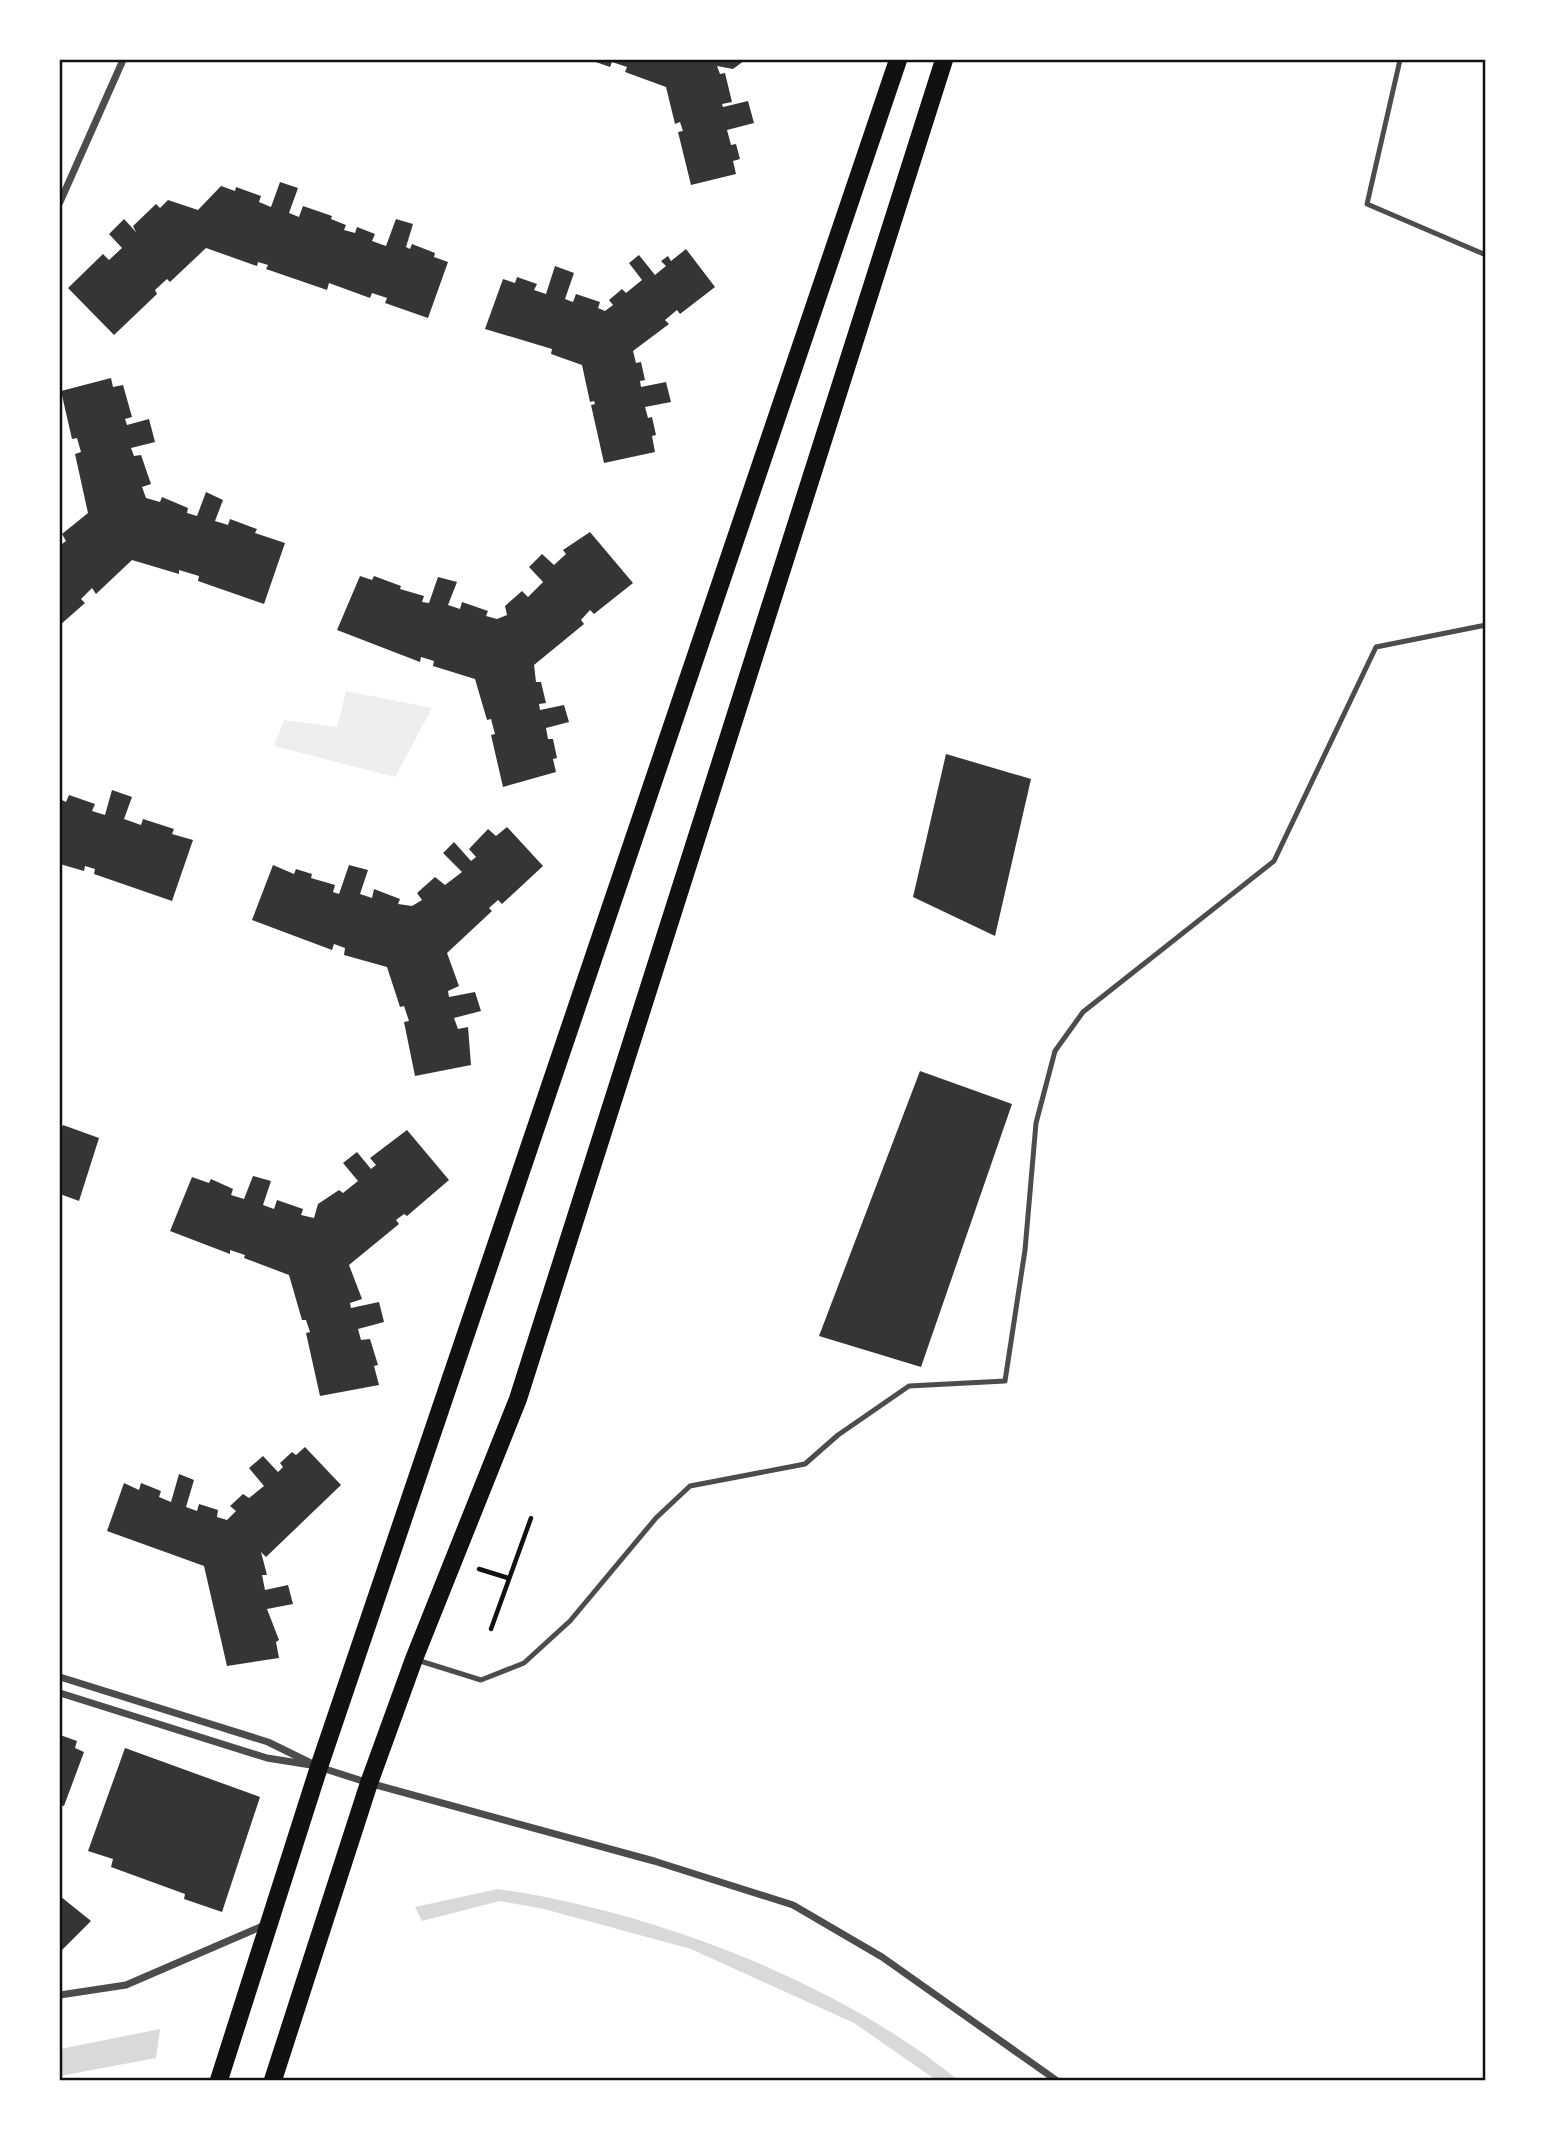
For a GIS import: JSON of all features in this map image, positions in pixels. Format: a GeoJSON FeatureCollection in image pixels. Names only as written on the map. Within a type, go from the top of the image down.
{"type":"FeatureCollection","features":[{"type":"Feature","properties":{"kind":"main road"},"geometry":{"type":"LineString","coordinates":[[219,2081],[319,1767],[898,60]]}},
{"type":"Feature","properties":{"kind":"main road"},"geometry":{"type":"LineString","coordinates":[[273,2081],[369,1783],[414,1659],[518,1399],[944,60]]}},
{"type":"Feature","properties":{"kind":"street"},"geometry":{"type":"LineString","coordinates":[[60,202],[123,60]]}},
{"type":"Feature","properties":{"kind":"street"},"geometry":{"type":"LineString","coordinates":[[60,1677],[268,1742],[319,1767]]}},
{"type":"Feature","properties":{"kind":"street"},"geometry":{"type":"LineString","coordinates":[[60,1693],[267,1758],[319,1767],[654,1861],[793,1905],[882,1957],[1056,2081]]}},
{"type":"Feature","properties":{"kind":"street"},"geometry":{"type":"LineString","coordinates":[[60,1996],[125,1985],[269,1924]]}},
{"type":"Feature","properties":{"kind":"lane"},"geometry":{"type":"LineString","coordinates":[[1400,60],[1367,204],[1486,255]]}},
{"type":"Feature","properties":{"kind":"lane"},"geometry":{"type":"LineString","coordinates":[[414,1659],[481,1680],[524,1663],[569,1621],[656,1518],[690,1486],[805,1464],[838,1435],[909,1386],[1005,1381],[1025,1250],[1037,1123],[1055,1051],[1083,1012],[1274,861],[1376,647],[1486,625]]}},
{"type":"Feature","properties":{"kind":"path"},"geometry":{"type":"LineString","coordinates":[[491,1629],[531,1518]]}},
{"type":"Feature","properties":{"kind":"shaded area"},"geometry":{"type":"Polygon","coordinates":[[[346,691],[432,708],[395,777],[274,746],[284,720],[337,727],[346,691]]]}},
{"type":"Feature","properties":{"kind":"shaded area"},"geometry":{"type":"Polygon","coordinates":[[[498,1889],[557,1899],[618,1914],[740,1956],[857,2011],[910,2044],[958,2080],[936,2080],[854,2023],[691,1949],[544,1909],[500,1901],[422,1921],[415,1907],[498,1889]]]}},
{"type":"Feature","properties":{"kind":"shaded area"},"geometry":{"type":"Polygon","coordinates":[[[160,2029],[156,2058],[60,2076],[60,2049],[160,2029]]]}},
{"type":"Feature","properties":{"kind":"building"},"geometry":{"type":"Polygon","coordinates":[[[590,60],[745,60],[733,69],[717,66],[720,74],[725,73],[732,102],[722,104],[723,107],[748,101],[754,123],[727,130],[731,145],[736,144],[740,159],[733,161],[736,174],[691,185],[678,132],[683,131],[680,122],[675,124],[666,87],[625,72],[627,67],[612,62],[610,67],[590,60]]]}},
{"type":"Feature","properties":{"kind":"building"},"geometry":{"type":"Polygon","coordinates":[[[280,182],[298,188],[289,213],[299,217],[303,206],[332,216],[331,219],[346,225],[344,230],[355,233],[357,227],[375,234],[372,241],[386,246],[396,219],[413,224],[406,247],[410,249],[412,244],[435,253],[434,257],[448,262],[428,318],[385,303],[387,298],[372,293],[370,298],[329,283],[327,290],[266,269],[268,265],[258,262],[257,266],[206,248],[170,282],[167,279],[155,290],[157,294],[114,335],[68,288],[103,254],[109,260],[122,248],[109,234],[124,219],[136,232],[133,226],[156,204],[160,208],[168,200],[198,210],[221,186],[235,191],[236,187],[261,196],[259,202],[271,207],[280,182]]]}},
{"type":"Feature","properties":{"kind":"building"},"geometry":{"type":"Polygon","coordinates":[[[686,249],[715,287],[680,314],[677,310],[665,320],[669,324],[633,351],[636,363],[641,362],[645,380],[640,381],[641,387],[666,382],[671,402],[645,407],[648,418],[652,417],[656,435],[652,436],[655,452],[604,463],[591,405],[595,404],[594,401],[590,402],[582,365],[551,354],[552,349],[485,329],[503,279],[515,283],[517,277],[537,284],[534,290],[546,294],[555,266],[574,273],[565,299],[573,302],[576,294],[600,302],[598,308],[605,311],[613,305],[609,300],[622,289],[626,293],[642,280],[629,263],[639,255],[655,275],[666,266],[661,261],[668,256],[671,261],[686,249]]]}},
{"type":"Feature","properties":{"kind":"building"},"geometry":{"type":"Polygon","coordinates":[[[111,378],[113,387],[123,385],[132,417],[125,419],[127,425],[149,419],[155,442],[131,448],[134,456],[141,455],[151,484],[142,487],[146,498],[160,502],[162,497],[188,508],[187,513],[197,516],[206,492],[223,500],[215,521],[228,525],[230,519],[257,529],[255,533],[285,543],[264,604],[198,581],[199,576],[179,570],[179,574],[132,560],[96,594],[92,588],[81,599],[85,603],[60,625],[60,542],[62,544],[66,541],[62,534],[88,513],[75,454],[81,452],[77,438],[72,439],[61,391],[111,378]]]}},
{"type":"Feature","properties":{"kind":"building"},"geometry":{"type":"Polygon","coordinates":[[[590,532],[633,583],[594,614],[590,610],[581,620],[584,624],[534,665],[536,682],[541,682],[546,703],[539,704],[540,710],[564,705],[569,722],[546,728],[548,739],[553,739],[557,758],[553,759],[556,772],[503,787],[491,735],[495,734],[491,719],[487,720],[475,679],[433,666],[434,661],[421,657],[420,662],[337,630],[360,576],[372,580],[374,576],[401,586],[400,589],[424,596],[422,602],[429,603],[438,577],[457,582],[448,605],[460,609],[462,602],[488,611],[486,616],[497,619],[507,615],[505,606],[522,591],[528,597],[543,582],[529,567],[542,554],[554,565],[566,554],[563,550],[590,532]]]}},
{"type":"Feature","properties":{"kind":"building"},"geometry":{"type":"Polygon","coordinates":[[[946,754],[1031,779],[995,936],[913,897],[946,754]]]}},
{"type":"Feature","properties":{"kind":"building"},"geometry":{"type":"Polygon","coordinates":[[[112,790],[132,797],[124,819],[141,825],[143,819],[174,829],[172,834],[193,840],[172,901],[94,874],[95,869],[85,866],[84,871],[60,864],[60,799],[66,802],[69,795],[95,804],[92,811],[105,815],[112,790]]]}},
{"type":"Feature","properties":{"kind":"building"},"geometry":{"type":"Polygon","coordinates":[[[507,827],[543,866],[502,904],[498,900],[489,908],[492,911],[447,953],[459,986],[448,991],[449,997],[475,992],[481,1011],[454,1018],[458,1029],[468,1027],[471,1065],[415,1076],[404,1022],[409,1021],[404,1006],[400,1007],[387,967],[344,955],[345,948],[334,944],[332,950],[252,920],[273,865],[294,874],[296,869],[312,874],[311,878],[335,885],[333,892],[339,894],[349,865],[368,870],[360,894],[372,898],[374,889],[400,899],[398,904],[412,906],[422,900],[417,893],[435,877],[445,885],[462,872],[443,853],[454,842],[471,861],[476,857],[469,849],[488,829],[496,836],[507,827]]]}},
{"type":"Feature","properties":{"kind":"building"},"geometry":{"type":"Polygon","coordinates":[[[920,1071],[1012,1104],[921,1367],[819,1336],[920,1071]]]}},
{"type":"Feature","properties":{"kind":"building"},"geometry":{"type":"Polygon","coordinates":[[[63,1125],[99,1138],[79,1201],[60,1194],[60,1132],[63,1125]]]}},
{"type":"Feature","properties":{"kind":"building"},"geometry":{"type":"Polygon","coordinates":[[[407,1130],[449,1180],[407,1216],[404,1214],[396,1220],[399,1224],[349,1265],[362,1299],[350,1303],[351,1308],[379,1302],[384,1322],[358,1329],[361,1340],[370,1339],[378,1365],[374,1366],[379,1385],[320,1396],[306,1333],[310,1332],[306,1320],[302,1320],[289,1275],[244,1258],[245,1255],[230,1250],[230,1254],[170,1231],[192,1177],[209,1183],[211,1179],[233,1189],[231,1195],[244,1199],[253,1176],[271,1181],[263,1205],[274,1209],[277,1200],[303,1209],[301,1215],[314,1218],[318,1204],[339,1190],[343,1193],[358,1181],[343,1163],[357,1152],[371,1169],[376,1165],[370,1158],[407,1130]]]}},
{"type":"Feature","properties":{"kind":"building"},"geometry":{"type":"Polygon","coordinates":[[[305,1447],[341,1485],[266,1557],[261,1552],[267,1575],[262,1575],[265,1590],[288,1585],[293,1604],[267,1609],[279,1640],[276,1642],[279,1658],[227,1666],[204,1566],[107,1531],[124,1483],[139,1490],[141,1483],[161,1491],[159,1497],[171,1502],[179,1474],[194,1480],[186,1507],[197,1511],[199,1504],[218,1510],[217,1517],[227,1520],[236,1511],[230,1506],[243,1494],[249,1498],[264,1486],[249,1468],[263,1456],[278,1472],[283,1467],[280,1463],[292,1452],[296,1455],[305,1447]]]}},
{"type":"Feature","properties":{"kind":"building"},"geometry":{"type":"Polygon","coordinates":[[[60,1735],[77,1741],[75,1748],[84,1752],[64,1806],[60,1805],[60,1735]]]}},
{"type":"Feature","properties":{"kind":"building"},"geometry":{"type":"Polygon","coordinates":[[[125,1748],[260,1797],[222,1912],[184,1899],[185,1894],[111,1867],[113,1859],[88,1851],[125,1748]]]}},
{"type":"Feature","properties":{"kind":"building"},"geometry":{"type":"Polygon","coordinates":[[[60,1896],[91,1921],[60,1952],[60,1896]]]}}]}
